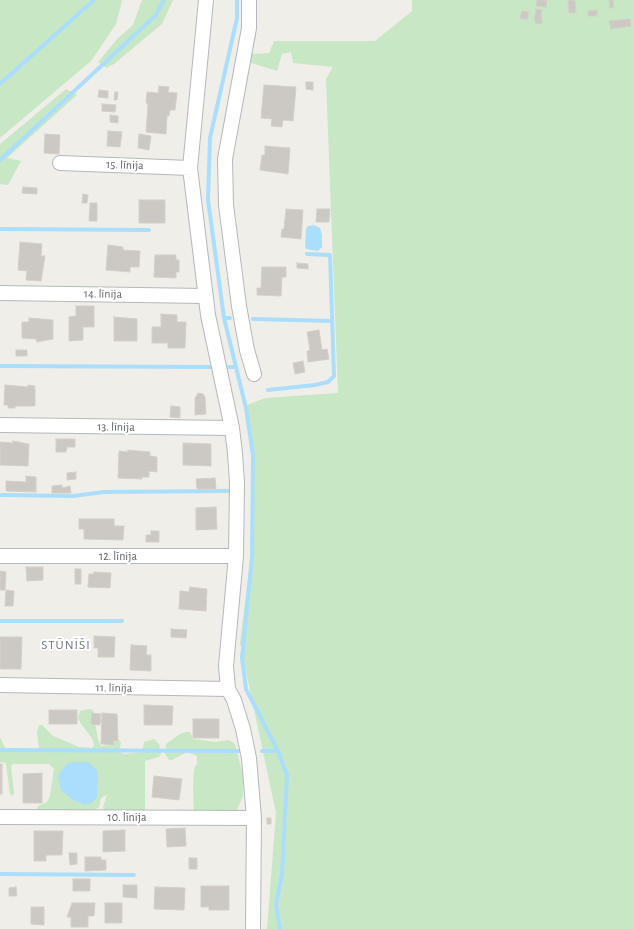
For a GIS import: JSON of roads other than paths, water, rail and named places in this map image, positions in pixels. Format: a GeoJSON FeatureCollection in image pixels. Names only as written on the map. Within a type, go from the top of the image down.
{"type":"FeatureCollection","features":[{"type":"Feature","properties":{"kind":"street"},"geometry":{"type":"LineString","coordinates":[[206,0],[190,168],[206,296],[232,428],[237,483],[236,556],[226,666],[228,689],[234,700],[243,729],[249,758],[254,818],[253,929]]}},
{"type":"Feature","properties":{"kind":"street"},"geometry":{"type":"LineString","coordinates":[[249,0],[249,28],[225,159],[226,198],[239,306],[247,350],[254,374]]}},
{"type":"Feature","properties":{"kind":"street","name":"15. līnija"},"geometry":{"type":"LineString","coordinates":[[60,162],[190,168]]}},
{"type":"Feature","properties":{"kind":"street","name":"14. līnija"},"geometry":{"type":"LineString","coordinates":[[0,293],[206,296]]}},
{"type":"Feature","properties":{"kind":"street","name":"13. līnija"},"geometry":{"type":"LineString","coordinates":[[0,426],[232,428]]}},
{"type":"Feature","properties":{"kind":"street","name":"12. līnija"},"geometry":{"type":"LineString","coordinates":[[0,556],[236,556]]}},
{"type":"Feature","properties":{"kind":"street","name":"11. līnija"},"geometry":{"type":"LineString","coordinates":[[0,685],[228,689]]}},
{"type":"Feature","properties":{"kind":"street","name":"10. līnija"},"geometry":{"type":"LineString","coordinates":[[0,817],[254,818]]}},
{"type":"Feature","properties":{"kind":"water"},"geometry":{"type":"Polygon","coordinates":[[[314,225],[320,228],[322,235],[322,247],[318,251],[306,249],[305,247],[306,229],[308,226],[314,225]]]}},
{"type":"Feature","properties":{"kind":"water"},"geometry":{"type":"Polygon","coordinates":[[[74,762],[88,762],[98,771],[97,797],[92,803],[85,805],[73,800],[61,790],[58,775],[67,764],[74,762]]]}},
{"type":"Feature","properties":{"kind":"waterway"},"geometry":{"type":"LineString","coordinates":[[0,84],[94,0]]}},
{"type":"Feature","properties":{"kind":"waterway"},"geometry":{"type":"LineString","coordinates":[[0,160],[155,16],[164,0]]}},
{"type":"Feature","properties":{"kind":"waterway"},"geometry":{"type":"LineString","coordinates":[[237,0],[237,18],[210,138],[208,200],[224,318],[246,408],[253,455],[252,557],[242,658],[246,689],[278,751],[287,775],[282,874],[276,904],[280,929]]}},
{"type":"Feature","properties":{"kind":"waterway"},"geometry":{"type":"LineString","coordinates":[[0,229],[149,230]]}},
{"type":"Feature","properties":{"kind":"waterway"},"geometry":{"type":"LineString","coordinates":[[268,390],[315,385],[328,382],[334,376],[330,255],[307,254]]}},
{"type":"Feature","properties":{"kind":"waterway"},"geometry":{"type":"LineString","coordinates":[[224,318],[230,318]]}},
{"type":"Feature","properties":{"kind":"waterway"},"geometry":{"type":"LineString","coordinates":[[253,319],[332,321]]}},
{"type":"Feature","properties":{"kind":"waterway"},"geometry":{"type":"LineString","coordinates":[[0,366],[210,367]]}},
{"type":"Feature","properties":{"kind":"waterway"},"geometry":{"type":"LineString","coordinates":[[229,367],[236,367]]}},
{"type":"Feature","properties":{"kind":"waterway"},"geometry":{"type":"LineString","coordinates":[[0,495],[73,496],[104,492],[228,491]]}},
{"type":"Feature","properties":{"kind":"waterway"},"geometry":{"type":"LineString","coordinates":[[0,621],[122,621]]}},
{"type":"Feature","properties":{"kind":"waterway"},"geometry":{"type":"LineString","coordinates":[[0,750],[240,751]]}},
{"type":"Feature","properties":{"kind":"waterway"},"geometry":{"type":"LineString","coordinates":[[262,751],[278,751]]}},
{"type":"Feature","properties":{"kind":"waterway"},"geometry":{"type":"LineString","coordinates":[[0,874],[134,875]]}},
{"type":"Feature","properties":{"kind":"district","name":"STŪNĪŠI"},"geometry":{"type":"Point","coordinates":[66,645]}}]}
